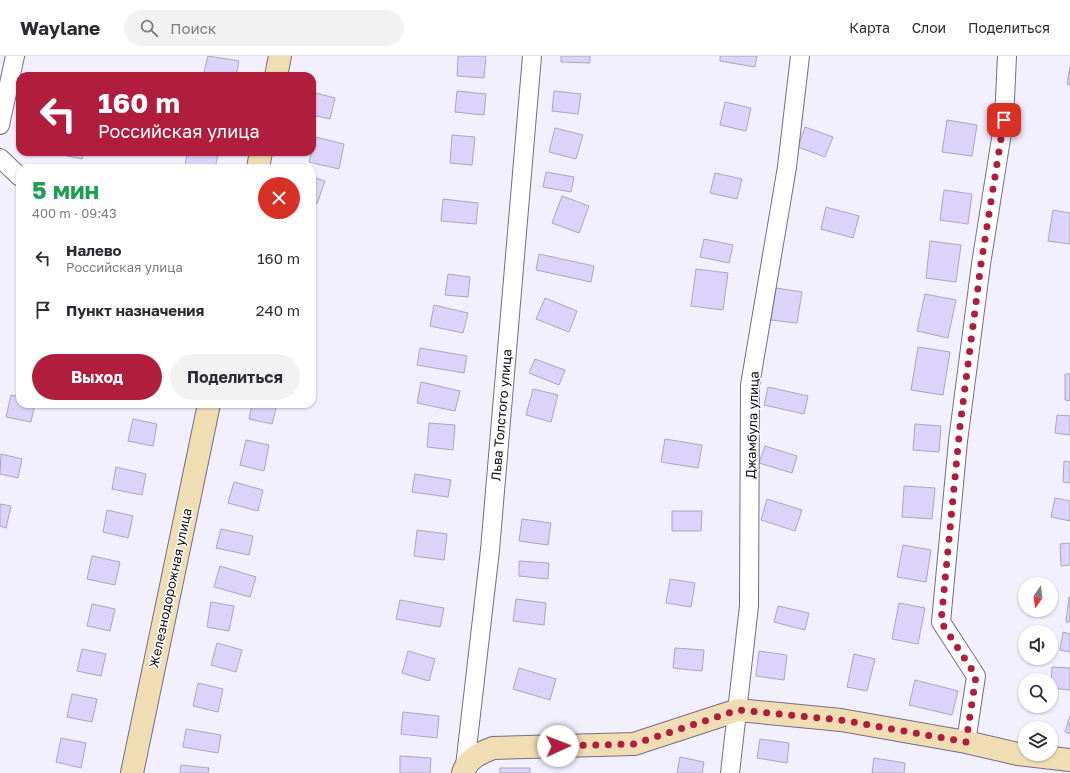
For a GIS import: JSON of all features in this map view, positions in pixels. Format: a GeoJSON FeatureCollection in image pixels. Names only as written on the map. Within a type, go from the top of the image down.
{"type":"FeatureCollection","features":[{"type":"Feature","properties":{"kind":"street"},"geometry":{"type":"LineString","coordinates":[[0,125],[15,56]]}},
{"type":"Feature","properties":{"kind":"street"},"geometry":{"type":"LineString","coordinates":[[277,72],[280,56]]}},
{"type":"Feature","properties":{"kind":"street","name":"Льва Толстого улица"},"geometry":{"type":"LineString","coordinates":[[464,770],[490,550],[532,56]]}},
{"type":"Feature","properties":{"kind":"street","name":"Джамбула улица"},"geometry":{"type":"LineString","coordinates":[[730,773],[749,606],[750,385],[787,167],[800,56]]}},
{"type":"Feature","properties":{"kind":"street"},"geometry":{"type":"LineString","coordinates":[[966,742],[976,676],[941,622],[959,433],[981,264],[1004,120],[1007,56]]}},
{"type":"Feature","properties":{"kind":"street"},"geometry":{"type":"LineString","coordinates":[[0,158],[16,173]]}},
{"type":"Feature","properties":{"kind":"street","name":"Железнодорожная улица"},"geometry":{"type":"LineString","coordinates":[[132,773],[208,408]]}},
{"type":"Feature","properties":{"kind":"street"},"geometry":{"type":"LineString","coordinates":[[464,770],[477,755],[493,748],[634,744],[738,710],[841,720],[966,742],[1018,754],[1070,760]]}},
{"type":"Feature","properties":{"kind":"building"},"geometry":{"type":"Polygon","coordinates":[[[208,56],[239,61],[237,72],[204,72],[208,56]]]}},
{"type":"Feature","properties":{"kind":"building"},"geometry":{"type":"Polygon","coordinates":[[[458,56],[486,56],[484,78],[457,76],[458,56]]]}},
{"type":"Feature","properties":{"kind":"building"},"geometry":{"type":"Polygon","coordinates":[[[561,56],[590,56],[590,63],[561,62],[561,56]]]}},
{"type":"Feature","properties":{"kind":"building"},"geometry":{"type":"Polygon","coordinates":[[[720,56],[757,56],[755,67],[720,61],[720,56]]]}},
{"type":"Feature","properties":{"kind":"building"},"geometry":{"type":"Polygon","coordinates":[[[1070,67],[1070,85],[1067,84],[1070,67]]]}},
{"type":"Feature","properties":{"kind":"building"},"geometry":{"type":"Polygon","coordinates":[[[457,91],[486,94],[484,115],[455,112],[457,91]]]}},
{"type":"Feature","properties":{"kind":"building"},"geometry":{"type":"Polygon","coordinates":[[[554,91],[581,94],[578,114],[552,111],[554,91]]]}},
{"type":"Feature","properties":{"kind":"building"},"geometry":{"type":"Polygon","coordinates":[[[316,93],[335,98],[330,119],[316,116],[316,93]]]}},
{"type":"Feature","properties":{"kind":"building"},"geometry":{"type":"Polygon","coordinates":[[[725,102],[751,108],[746,131],[720,125],[725,102]]]}},
{"type":"Feature","properties":{"kind":"building"},"geometry":{"type":"Polygon","coordinates":[[[947,120],[977,125],[972,156],[942,152],[947,120]]]}},
{"type":"Feature","properties":{"kind":"building"},"geometry":{"type":"Polygon","coordinates":[[[805,127],[833,137],[825,157],[798,147],[805,127]]]}},
{"type":"Feature","properties":{"kind":"building"},"geometry":{"type":"Polygon","coordinates":[[[555,128],[583,135],[576,159],[549,152],[555,128]]]}},
{"type":"Feature","properties":{"kind":"building"},"geometry":{"type":"Polygon","coordinates":[[[452,135],[475,137],[472,165],[450,163],[452,135]]]}},
{"type":"Feature","properties":{"kind":"building"},"geometry":{"type":"Polygon","coordinates":[[[316,137],[344,144],[339,169],[309,162],[310,156],[316,156],[316,137]]]}},
{"type":"Feature","properties":{"kind":"building"},"geometry":{"type":"Polygon","coordinates":[[[68,156],[83,156],[82,159],[68,156]]]}},
{"type":"Feature","properties":{"kind":"building"},"geometry":{"type":"Polygon","coordinates":[[[187,156],[218,156],[216,164],[185,164],[187,156]]]}},
{"type":"Feature","properties":{"kind":"building"},"geometry":{"type":"Polygon","coordinates":[[[546,172],[574,177],[571,192],[543,187],[546,172]]]}},
{"type":"Feature","properties":{"kind":"building"},"geometry":{"type":"Polygon","coordinates":[[[715,173],[742,179],[737,199],[710,193],[715,173]]]}},
{"type":"Feature","properties":{"kind":"building"},"geometry":{"type":"Polygon","coordinates":[[[316,178],[325,181],[316,204],[316,178]]]}},
{"type":"Feature","properties":{"kind":"building"},"geometry":{"type":"Polygon","coordinates":[[[944,190],[972,194],[968,224],[940,220],[944,190]]]}},
{"type":"Feature","properties":{"kind":"building"},"geometry":{"type":"Polygon","coordinates":[[[562,196],[589,206],[579,233],[552,223],[562,196]]]}},
{"type":"Feature","properties":{"kind":"building"},"geometry":{"type":"Polygon","coordinates":[[[443,199],[478,203],[476,224],[441,221],[443,199]]]}},
{"type":"Feature","properties":{"kind":"building"},"geometry":{"type":"Polygon","coordinates":[[[826,207],[859,216],[853,238],[821,229],[826,207]]]}},
{"type":"Feature","properties":{"kind":"building"},"geometry":{"type":"Polygon","coordinates":[[[1053,210],[1070,213],[1070,244],[1048,241],[1053,210]]]}},
{"type":"Feature","properties":{"kind":"building"},"geometry":{"type":"Polygon","coordinates":[[[704,239],[733,245],[729,263],[700,257],[704,239]]]}},
{"type":"Feature","properties":{"kind":"building"},"geometry":{"type":"Polygon","coordinates":[[[930,241],[961,245],[956,282],[926,278],[930,241]]]}},
{"type":"Feature","properties":{"kind":"building"},"geometry":{"type":"Polygon","coordinates":[[[539,254],[594,266],[591,282],[536,270],[539,254]]]}},
{"type":"Feature","properties":{"kind":"building"},"geometry":{"type":"Polygon","coordinates":[[[696,269],[728,273],[723,310],[691,306],[696,269]]]}},
{"type":"Feature","properties":{"kind":"building"},"geometry":{"type":"Polygon","coordinates":[[[448,274],[470,277],[468,297],[445,295],[448,274]]]}},
{"type":"Feature","properties":{"kind":"building"},"geometry":{"type":"Polygon","coordinates":[[[776,288],[802,292],[797,323],[771,320],[776,288]]]}},
{"type":"Feature","properties":{"kind":"building"},"geometry":{"type":"Polygon","coordinates":[[[925,294],[956,300],[948,338],[917,331],[925,294]]]}},
{"type":"Feature","properties":{"kind":"building"},"geometry":{"type":"Polygon","coordinates":[[[545,298],[577,311],[569,332],[536,319],[545,298]]]}},
{"type":"Feature","properties":{"kind":"building"},"geometry":{"type":"Polygon","coordinates":[[[434,305],[468,313],[463,333],[430,326],[434,305]]]}},
{"type":"Feature","properties":{"kind":"building"},"geometry":{"type":"Polygon","coordinates":[[[918,347],[950,352],[943,395],[911,390],[918,347]]]}},
{"type":"Feature","properties":{"kind":"building"},"geometry":{"type":"Polygon","coordinates":[[[420,348],[467,356],[464,373],[417,365],[420,348]]]}},
{"type":"Feature","properties":{"kind":"building"},"geometry":{"type":"Polygon","coordinates":[[[535,359],[565,370],[559,385],[529,373],[535,359]]]}},
{"type":"Feature","properties":{"kind":"building"},"geometry":{"type":"Polygon","coordinates":[[[1065,374],[1070,374],[1070,401],[1065,400],[1065,374]]]}},
{"type":"Feature","properties":{"kind":"building"},"geometry":{"type":"Polygon","coordinates":[[[421,382],[460,391],[455,411],[417,403],[421,382]]]}},
{"type":"Feature","properties":{"kind":"building"},"geometry":{"type":"Polygon","coordinates":[[[768,387],[808,396],[804,414],[764,405],[768,387]]]}},
{"type":"Feature","properties":{"kind":"building"},"geometry":{"type":"Polygon","coordinates":[[[533,389],[558,395],[551,422],[526,415],[533,389]]]}},
{"type":"Feature","properties":{"kind":"building"},"geometry":{"type":"Polygon","coordinates":[[[11,395],[16,396],[16,408],[34,408],[31,422],[6,417],[11,395]]]}},
{"type":"Feature","properties":{"kind":"building"},"geometry":{"type":"Polygon","coordinates":[[[251,408],[276,408],[272,424],[249,419],[251,408]]]}},
{"type":"Feature","properties":{"kind":"building"},"geometry":{"type":"Polygon","coordinates":[[[1057,415],[1070,416],[1070,435],[1055,433],[1057,415]]]}},
{"type":"Feature","properties":{"kind":"building"},"geometry":{"type":"Polygon","coordinates":[[[133,419],[157,424],[153,446],[128,441],[133,419]]]}},
{"type":"Feature","properties":{"kind":"building"},"geometry":{"type":"Polygon","coordinates":[[[429,423],[455,425],[453,450],[427,447],[429,423]]]}},
{"type":"Feature","properties":{"kind":"building"},"geometry":{"type":"Polygon","coordinates":[[[915,424],[941,426],[939,452],[913,450],[915,424]]]}},
{"type":"Feature","properties":{"kind":"building"},"geometry":{"type":"Polygon","coordinates":[[[665,439],[702,445],[698,468],[661,462],[665,439]]]}},
{"type":"Feature","properties":{"kind":"building"},"geometry":{"type":"Polygon","coordinates":[[[246,440],[269,445],[264,471],[240,465],[246,440]]]}},
{"type":"Feature","properties":{"kind":"building"},"geometry":{"type":"Polygon","coordinates":[[[765,446],[797,456],[792,473],[759,463],[765,446]]]}},
{"type":"Feature","properties":{"kind":"building"},"geometry":{"type":"Polygon","coordinates":[[[1,454],[22,459],[18,478],[0,474],[1,454]]]}},
{"type":"Feature","properties":{"kind":"building"},"geometry":{"type":"Polygon","coordinates":[[[1064,461],[1070,462],[1070,483],[1063,482],[1064,461]]]}},
{"type":"Feature","properties":{"kind":"building"},"geometry":{"type":"Polygon","coordinates":[[[116,467],[146,474],[142,495],[112,489],[116,467]]]}},
{"type":"Feature","properties":{"kind":"building"},"geometry":{"type":"Polygon","coordinates":[[[415,474],[451,480],[448,497],[412,492],[415,474]]]}},
{"type":"Feature","properties":{"kind":"building"},"geometry":{"type":"Polygon","coordinates":[[[234,482],[263,490],[258,511],[228,503],[234,482]]]}},
{"type":"Feature","properties":{"kind":"building"},"geometry":{"type":"Polygon","coordinates":[[[904,486],[935,488],[932,519],[902,517],[904,486]]]}},
{"type":"Feature","properties":{"kind":"building"},"geometry":{"type":"Polygon","coordinates":[[[1055,498],[1070,501],[1070,521],[1051,517],[1055,498]]]}},
{"type":"Feature","properties":{"kind":"building"},"geometry":{"type":"Polygon","coordinates":[[[767,499],[802,510],[795,531],[761,520],[767,499]]]}},
{"type":"Feature","properties":{"kind":"building"},"geometry":{"type":"Polygon","coordinates":[[[0,504],[11,506],[6,528],[0,526],[0,504]]]}},
{"type":"Feature","properties":{"kind":"building"},"geometry":{"type":"Polygon","coordinates":[[[107,510],[133,516],[128,538],[103,532],[107,510]]]}},
{"type":"Feature","properties":{"kind":"building"},"geometry":{"type":"Polygon","coordinates":[[[672,511],[702,511],[701,531],[672,531],[672,511]]]}},
{"type":"Feature","properties":{"kind":"building"},"geometry":{"type":"Polygon","coordinates":[[[522,519],[551,523],[548,545],[519,541],[522,519]]]}},
{"type":"Feature","properties":{"kind":"building"},"geometry":{"type":"Polygon","coordinates":[[[221,529],[253,536],[249,555],[216,548],[221,529]]]}},
{"type":"Feature","properties":{"kind":"building"},"geometry":{"type":"Polygon","coordinates":[[[417,530],[447,534],[444,560],[414,556],[417,530]]]}},
{"type":"Feature","properties":{"kind":"building"},"geometry":{"type":"Polygon","coordinates":[[[1070,543],[1070,565],[1061,566],[1060,544],[1070,543]]]}},
{"type":"Feature","properties":{"kind":"building"},"geometry":{"type":"Polygon","coordinates":[[[903,545],[931,550],[926,582],[897,577],[903,545]]]}},
{"type":"Feature","properties":{"kind":"building"},"geometry":{"type":"Polygon","coordinates":[[[92,556],[120,562],[115,585],[87,579],[92,556]]]}},
{"type":"Feature","properties":{"kind":"building"},"geometry":{"type":"Polygon","coordinates":[[[519,561],[549,563],[548,579],[519,576],[519,561]]]}},
{"type":"Feature","properties":{"kind":"building"},"geometry":{"type":"Polygon","coordinates":[[[220,566],[256,577],[250,597],[214,587],[220,566]]]}},
{"type":"Feature","properties":{"kind":"building"},"geometry":{"type":"Polygon","coordinates":[[[670,579],[695,583],[691,607],[666,603],[670,579]]]}},
{"type":"Feature","properties":{"kind":"building"},"geometry":{"type":"Polygon","coordinates":[[[1069,597],[1070,622],[1066,622],[1069,597]]]}},
{"type":"Feature","properties":{"kind":"building"},"geometry":{"type":"Polygon","coordinates":[[[516,599],[546,603],[544,625],[513,621],[516,599]]]}},
{"type":"Feature","properties":{"kind":"building"},"geometry":{"type":"Polygon","coordinates":[[[400,600],[444,608],[440,627],[396,619],[400,600]]]}},
{"type":"Feature","properties":{"kind":"building"},"geometry":{"type":"Polygon","coordinates":[[[211,602],[234,606],[229,631],[207,627],[211,602]]]}},
{"type":"Feature","properties":{"kind":"building"},"geometry":{"type":"Polygon","coordinates":[[[899,603],[925,608],[918,644],[892,639],[899,603]]]}},
{"type":"Feature","properties":{"kind":"building"},"geometry":{"type":"Polygon","coordinates":[[[92,604],[115,609],[110,631],[87,626],[92,604]]]}},
{"type":"Feature","properties":{"kind":"building"},"geometry":{"type":"Polygon","coordinates":[[[778,606],[809,613],[805,630],[774,622],[778,606]]]}},
{"type":"Feature","properties":{"kind":"building"},"geometry":{"type":"Polygon","coordinates":[[[1063,632],[1070,634],[1070,652],[1060,650],[1063,632]]]}},
{"type":"Feature","properties":{"kind":"building"},"geometry":{"type":"Polygon","coordinates":[[[217,643],[242,650],[236,672],[211,665],[217,643]]]}},
{"type":"Feature","properties":{"kind":"building"},"geometry":{"type":"Polygon","coordinates":[[[675,648],[704,650],[702,671],[673,668],[675,648]]]}},
{"type":"Feature","properties":{"kind":"building"},"geometry":{"type":"Polygon","coordinates":[[[82,649],[106,654],[101,676],[77,671],[82,649]]]}},
{"type":"Feature","properties":{"kind":"building"},"geometry":{"type":"Polygon","coordinates":[[[408,651],[435,659],[429,681],[402,673],[408,651]]]}},
{"type":"Feature","properties":{"kind":"building"},"geometry":{"type":"Polygon","coordinates":[[[759,651],[787,655],[784,680],[756,676],[759,651]]]}},
{"type":"Feature","properties":{"kind":"building"},"geometry":{"type":"Polygon","coordinates":[[[854,654],[875,659],[867,691],[847,687],[854,654]]]}},
{"type":"Feature","properties":{"kind":"building"},"geometry":{"type":"Polygon","coordinates":[[[1052,667],[1070,668],[1070,690],[1058,689],[1058,673],[1052,673],[1052,667]]]}},
{"type":"Feature","properties":{"kind":"building"},"geometry":{"type":"Polygon","coordinates":[[[519,668],[556,679],[550,700],[513,689],[519,668]]]}},
{"type":"Feature","properties":{"kind":"building"},"geometry":{"type":"Polygon","coordinates":[[[915,680],[958,691],[952,715],[909,705],[915,680]]]}},
{"type":"Feature","properties":{"kind":"building"},"geometry":{"type":"Polygon","coordinates":[[[198,683],[223,689],[218,712],[193,706],[198,683]]]}},
{"type":"Feature","properties":{"kind":"building"},"geometry":{"type":"Polygon","coordinates":[[[72,694],[97,699],[92,722],[67,717],[72,694]]]}},
{"type":"Feature","properties":{"kind":"building"},"geometry":{"type":"Polygon","coordinates":[[[403,712],[439,716],[437,738],[401,734],[403,712]]]}},
{"type":"Feature","properties":{"kind":"building"},"geometry":{"type":"Polygon","coordinates":[[[1070,716],[1070,734],[1065,732],[1070,716]]]}},
{"type":"Feature","properties":{"kind":"building"},"geometry":{"type":"Polygon","coordinates":[[[186,729],[221,735],[218,753],[183,747],[186,729]]]}},
{"type":"Feature","properties":{"kind":"building"},"geometry":{"type":"Polygon","coordinates":[[[61,738],[86,743],[81,768],[56,762],[61,738]]]}},
{"type":"Feature","properties":{"kind":"building"},"geometry":{"type":"Polygon","coordinates":[[[760,739],[789,743],[787,763],[757,758],[760,739]]]}},
{"type":"Feature","properties":{"kind":"building"},"geometry":{"type":"Polygon","coordinates":[[[400,756],[431,758],[430,773],[400,773],[400,756]]]}},
{"type":"Feature","properties":{"kind":"building"},"geometry":{"type":"Polygon","coordinates":[[[680,757],[704,762],[702,773],[677,773],[680,757]]]}},
{"type":"Feature","properties":{"kind":"building"},"geometry":{"type":"Polygon","coordinates":[[[874,758],[905,763],[904,773],[872,773],[874,758]]]}},
{"type":"Feature","properties":{"kind":"building"},"geometry":{"type":"Polygon","coordinates":[[[181,765],[209,768],[208,773],[180,773],[181,765]]]}},
{"type":"Feature","properties":{"kind":"building"},"geometry":{"type":"Polygon","coordinates":[[[500,768],[530,768],[530,773],[500,773],[500,768]]]}},
{"type":"Feature","properties":{"kind":"route"},"geometry":{"type":"LineString","coordinates":[[558,746],[634,744],[738,710],[841,720],[966,742],[976,676],[941,622],[960,426],[981,264],[1004,120]]}}]}
